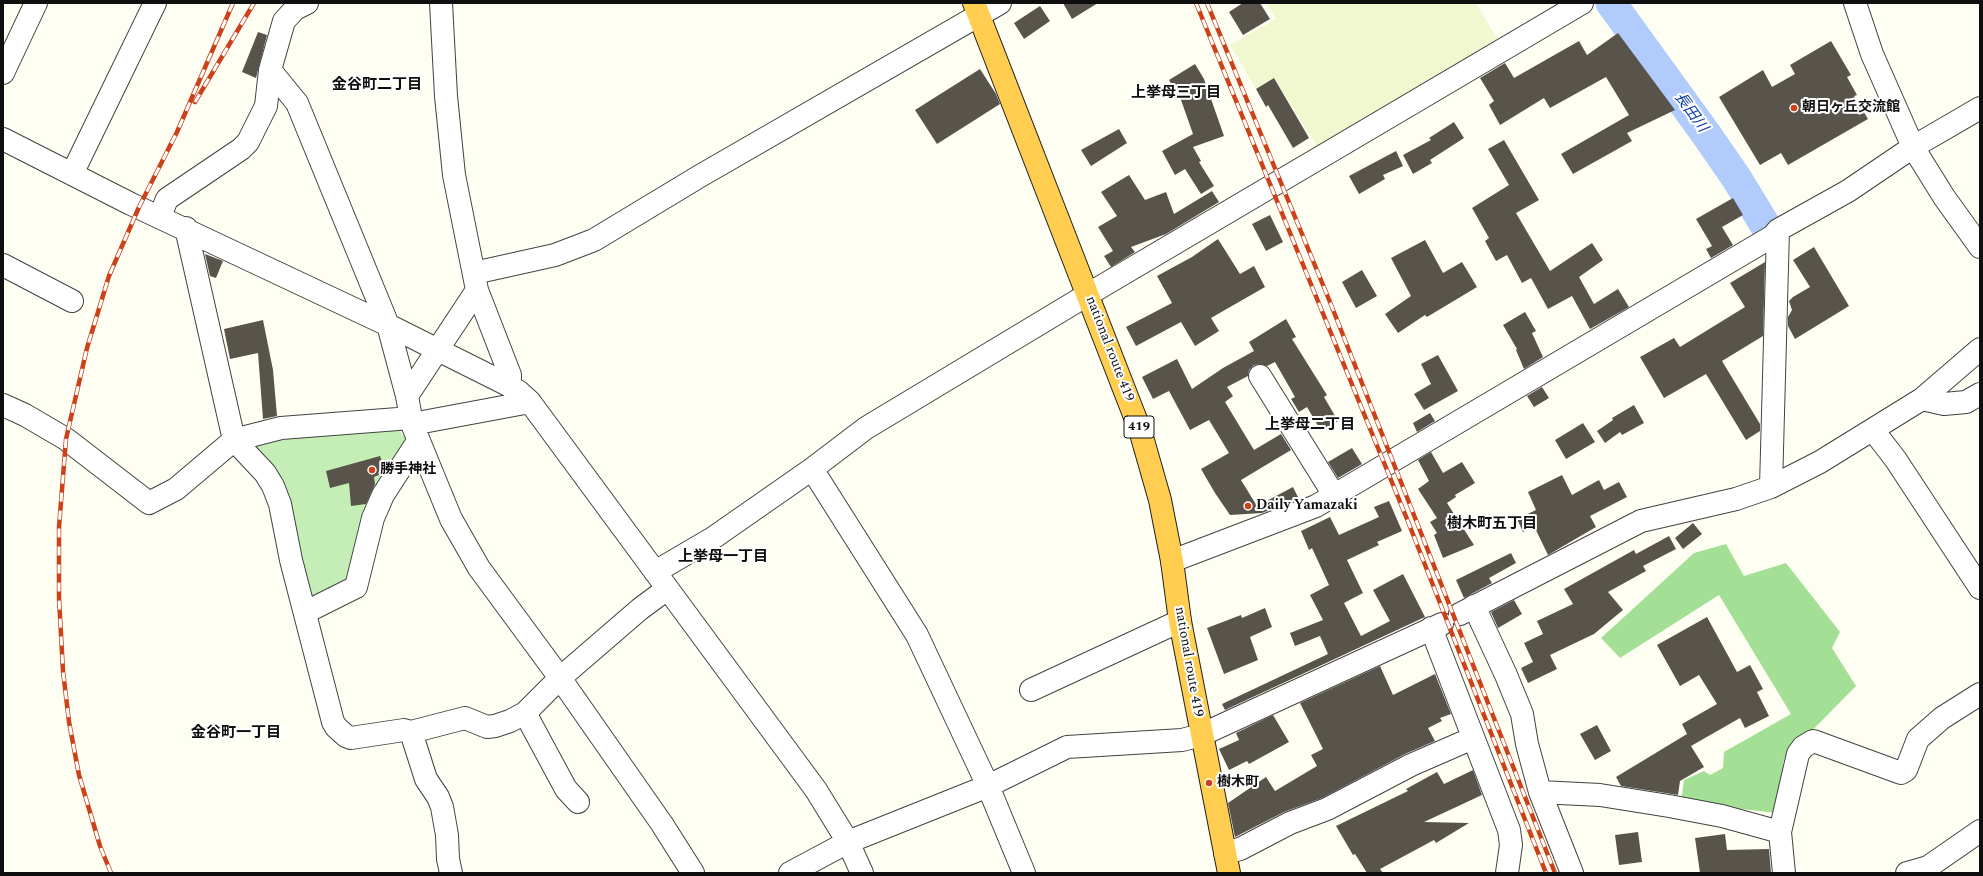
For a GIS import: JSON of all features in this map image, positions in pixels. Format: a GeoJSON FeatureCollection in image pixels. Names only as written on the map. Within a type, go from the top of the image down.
{"type":"FeatureCollection","features":[{"type":"Feature","properties":{"kind":"highway","name":"national route 419"},"geometry":{"type":"LineString","coordinates":[[977,9],[1140,430],[1160,500],[1172,561],[1180,621],[1201,735],[1227,863]]}},
{"type":"Feature","properties":{"kind":"street"},"geometry":{"type":"LineString","coordinates":[[3,73],[36,3]]}},
{"type":"Feature","properties":{"kind":"street"},"geometry":{"type":"LineString","coordinates":[[72,174],[155,3]]}},
{"type":"Feature","properties":{"kind":"street"},"geometry":{"type":"LineString","coordinates":[[160,216],[167,199],[241,149],[248,142],[266,106],[270,70],[284,21],[295,9],[307,3]]}},
{"type":"Feature","properties":{"kind":"street"},"geometry":{"type":"LineString","coordinates":[[442,3],[446,96],[454,174],[475,282],[510,375],[510,386]]}},
{"type":"Feature","properties":{"kind":"street"},"geometry":{"type":"LineString","coordinates":[[407,396],[438,350],[475,282],[594,240],[977,9],[1000,3]]}},
{"type":"Feature","properties":{"kind":"street"},"geometry":{"type":"LineString","coordinates":[[186,228],[234,440],[265,473],[273,486],[280,504],[291,560],[336,727],[346,736],[351,738],[404,730],[411,732],[465,718],[487,726],[495,726],[525,713],[560,678],[640,610],[661,580],[713,538],[812,469],[866,428],[1087,295],[1582,3]]}},
{"type":"Feature","properties":{"kind":"street"},"geometry":{"type":"LineString","coordinates":[[1855,3],[1872,54],[1913,147],[1944,197],[1980,247]]}},
{"type":"Feature","properties":{"kind":"street"},"geometry":{"type":"LineString","coordinates":[[270,70],[297,103],[388,325],[414,428],[451,518],[479,568],[560,678],[662,824],[693,873]]}},
{"type":"Feature","properties":{"kind":"street"},"geometry":{"type":"LineString","coordinates":[[1172,561],[1316,506],[1773,236],[1778,230],[1848,191],[1913,147],[1980,108]]}},
{"type":"Feature","properties":{"kind":"street"},"geometry":{"type":"LineString","coordinates":[[3,139],[72,174],[388,325],[510,386],[530,402],[816,790],[848,842],[862,873]]}},
{"type":"Feature","properties":{"kind":"street"},"geometry":{"type":"LineString","coordinates":[[1771,487],[1778,230]]}},
{"type":"Feature","properties":{"kind":"street"},"geometry":{"type":"LineString","coordinates":[[3,265],[72,301]]}},
{"type":"Feature","properties":{"kind":"street"},"geometry":{"type":"LineString","coordinates":[[1572,873],[1540,792],[1527,744],[1522,714],[1506,675],[1467,610],[1641,521],[1736,500],[1771,487],[1820,462],[1922,399],[1980,349]]}},
{"type":"Feature","properties":{"kind":"street"},"geometry":{"type":"LineString","coordinates":[[1260,376],[1334,495]]}},
{"type":"Feature","properties":{"kind":"street"},"geometry":{"type":"LineString","coordinates":[[1922,399],[1944,404],[1966,402],[1980,394]]}},
{"type":"Feature","properties":{"kind":"street"},"geometry":{"type":"LineString","coordinates":[[3,404],[25,414],[66,439],[150,503],[176,489],[234,440],[276,428],[414,428],[530,402]]}},
{"type":"Feature","properties":{"kind":"street"},"geometry":{"type":"LineString","coordinates":[[306,612],[356,587],[373,518],[414,428]]}},
{"type":"Feature","properties":{"kind":"street"},"geometry":{"type":"LineString","coordinates":[[1873,430],[1896,460],[1980,588]]}},
{"type":"Feature","properties":{"kind":"street"},"geometry":{"type":"LineString","coordinates":[[812,469],[917,635],[988,786],[1024,873]]}},
{"type":"Feature","properties":{"kind":"street"},"geometry":{"type":"LineString","coordinates":[[1031,690],[1180,621]]}},
{"type":"Feature","properties":{"kind":"street"},"geometry":{"type":"LineString","coordinates":[[790,873],[848,842],[988,786],[1067,747],[1182,740],[1201,735],[1436,626],[1473,738],[1508,830],[1510,844],[1507,873]]}},
{"type":"Feature","properties":{"kind":"street"},"geometry":{"type":"LineString","coordinates":[[1784,873],[1780,832],[1798,754],[1804,747],[1813,741],[1901,773],[1906,770],[1918,739],[1942,718],[1980,694]]}},
{"type":"Feature","properties":{"kind":"street"},"geometry":{"type":"LineString","coordinates":[[525,713],[566,790],[578,802]]}},
{"type":"Feature","properties":{"kind":"street"},"geometry":{"type":"LineString","coordinates":[[411,732],[426,779],[438,797],[442,807],[451,873]]}},
{"type":"Feature","properties":{"kind":"street"},"geometry":{"type":"LineString","coordinates":[[1227,863],[1240,849],[1290,823],[1327,809],[1411,765],[1473,738]]}},
{"type":"Feature","properties":{"kind":"street"},"geometry":{"type":"LineString","coordinates":[[1540,792],[1600,795],[1669,806],[1722,816],[1780,832]]}},
{"type":"Feature","properties":{"kind":"street"},"geometry":{"type":"LineString","coordinates":[[1907,873],[1928,867],[1980,831]]}},
{"type":"Feature","properties":{"kind":"green space"},"geometry":{"type":"Polygon","coordinates":[[[1266,3],[1476,3],[1497,39],[1320,151],[1274,78],[1256,89],[1230,45],[1276,19],[1266,3]]]}},
{"type":"Feature","properties":{"kind":"green space"},"geometry":{"type":"Polygon","coordinates":[[[400,430],[402,435],[408,436],[355,583],[308,597],[252,448],[254,443],[279,438],[400,430]]]}},
{"type":"Feature","properties":{"kind":"green space"},"geometry":{"type":"Polygon","coordinates":[[[1726,544],[1744,576],[1786,563],[1840,632],[1832,648],[1856,686],[1784,759],[1776,813],[1681,802],[1684,780],[1704,771],[1710,775],[1723,768],[1724,752],[1791,714],[1719,595],[1620,658],[1601,638],[1694,553],[1726,544]]]}},
{"type":"Feature","properties":{"kind":"building"},"geometry":{"type":"Polygon","coordinates":[[[1063,3],[1098,3],[1072,19],[1063,3]]]}},
{"type":"Feature","properties":{"kind":"building"},"geometry":{"type":"Polygon","coordinates":[[[1243,3],[1260,3],[1270,19],[1243,35],[1229,12],[1243,3]]]}},
{"type":"Feature","properties":{"kind":"building"},"geometry":{"type":"Polygon","coordinates":[[[1040,6],[1050,21],[1024,39],[1014,23],[1040,6]]]}},
{"type":"Feature","properties":{"kind":"building"},"geometry":{"type":"Polygon","coordinates":[[[258,32],[267,35],[256,78],[242,72],[258,32]]]}},
{"type":"Feature","properties":{"kind":"building"},"geometry":{"type":"Polygon","coordinates":[[[1618,33],[1675,110],[1627,133],[1632,141],[1573,174],[1561,154],[1629,115],[1606,77],[1550,108],[1544,98],[1500,125],[1489,105],[1494,101],[1480,78],[1505,63],[1514,78],[1579,41],[1587,55],[1618,33]]]}},
{"type":"Feature","properties":{"kind":"building","name":"朝日ヶ丘交流館"},"geometry":{"type":"Polygon","coordinates":[[[1831,41],[1851,75],[1847,77],[1857,95],[1854,96],[1868,119],[1788,165],[1781,153],[1760,165],[1719,97],[1763,70],[1772,87],[1795,74],[1790,65],[1831,41]]]}},
{"type":"Feature","properties":{"kind":"building"},"geometry":{"type":"Polygon","coordinates":[[[1195,64],[1204,79],[1224,136],[1193,147],[1201,161],[1199,162],[1214,186],[1201,194],[1185,169],[1175,175],[1162,151],[1193,134],[1181,100],[1169,80],[1195,64]]]}},
{"type":"Feature","properties":{"kind":"building"},"geometry":{"type":"Polygon","coordinates":[[[980,69],[996,94],[1000,104],[937,144],[915,110],[980,69]]]}},
{"type":"Feature","properties":{"kind":"building"},"geometry":{"type":"Polygon","coordinates":[[[1274,78],[1309,138],[1293,148],[1268,105],[1266,107],[1256,89],[1274,78]]]}},
{"type":"Feature","properties":{"kind":"building"},"geometry":{"type":"Polygon","coordinates":[[[1454,122],[1464,138],[1430,160],[1432,163],[1413,174],[1403,155],[1431,140],[1429,138],[1454,122]]]}},
{"type":"Feature","properties":{"kind":"building"},"geometry":{"type":"Polygon","coordinates":[[[1119,129],[1127,143],[1091,166],[1081,150],[1119,129]]]}},
{"type":"Feature","properties":{"kind":"building"},"geometry":{"type":"Polygon","coordinates":[[[1504,140],[1539,200],[1516,213],[1550,271],[1592,243],[1603,260],[1579,277],[1594,304],[1618,289],[1629,307],[1590,329],[1572,296],[1548,309],[1531,278],[1522,283],[1507,255],[1496,261],[1485,241],[1489,238],[1472,208],[1509,185],[1488,149],[1504,140]]]}},
{"type":"Feature","properties":{"kind":"building"},"geometry":{"type":"Polygon","coordinates":[[[1396,151],[1403,166],[1383,175],[1385,179],[1359,194],[1349,176],[1396,151]]]}},
{"type":"Feature","properties":{"kind":"building"},"geometry":{"type":"Polygon","coordinates":[[[1129,175],[1145,200],[1166,192],[1174,214],[1212,191],[1219,202],[1166,234],[1131,247],[1135,252],[1111,267],[1104,256],[1113,251],[1098,227],[1117,216],[1101,192],[1129,175]]]}},
{"type":"Feature","properties":{"kind":"building"},"geometry":{"type":"Polygon","coordinates":[[[1733,198],[1743,215],[1722,227],[1733,245],[1711,258],[1706,249],[1712,246],[1696,219],[1733,198]]]}},
{"type":"Feature","properties":{"kind":"building"},"geometry":{"type":"Polygon","coordinates":[[[1270,215],[1283,242],[1266,251],[1252,224],[1270,215]]]}},
{"type":"Feature","properties":{"kind":"building"},"geometry":{"type":"Polygon","coordinates":[[[1218,239],[1240,274],[1254,266],[1265,287],[1211,318],[1219,331],[1195,346],[1181,322],[1136,346],[1126,327],[1172,303],[1157,276],[1192,257],[1218,239]]]}},
{"type":"Feature","properties":{"kind":"building"},"geometry":{"type":"Polygon","coordinates":[[[1425,240],[1443,273],[1462,262],[1477,287],[1427,317],[1425,315],[1398,333],[1385,314],[1411,296],[1391,258],[1425,240]]]}},
{"type":"Feature","properties":{"kind":"building"},"geometry":{"type":"Polygon","coordinates":[[[1814,247],[1849,306],[1795,339],[1788,326],[1788,317],[1792,310],[1789,301],[1810,287],[1793,260],[1814,247]]]}},
{"type":"Feature","properties":{"kind":"building"},"geometry":{"type":"Polygon","coordinates":[[[205,254],[223,261],[216,278],[210,276],[205,254]]]}},
{"type":"Feature","properties":{"kind":"building"},"geometry":{"type":"Polygon","coordinates":[[[1765,262],[1763,336],[1722,361],[1760,424],[1760,431],[1746,440],[1706,374],[1664,398],[1640,357],[1674,338],[1680,347],[1745,307],[1730,283],[1765,262]]]}},
{"type":"Feature","properties":{"kind":"building"},"geometry":{"type":"Polygon","coordinates":[[[1362,270],[1377,296],[1356,308],[1342,282],[1362,270]]]}},
{"type":"Feature","properties":{"kind":"building"},"geometry":{"type":"Polygon","coordinates":[[[1525,312],[1536,331],[1532,333],[1543,357],[1524,369],[1516,350],[1517,349],[1503,325],[1525,312]]]}},
{"type":"Feature","properties":{"kind":"building"},"geometry":{"type":"Polygon","coordinates":[[[1286,319],[1296,337],[1292,339],[1327,395],[1324,397],[1338,421],[1321,431],[1307,407],[1299,412],[1291,399],[1295,397],[1275,362],[1267,366],[1260,364],[1254,365],[1249,370],[1248,376],[1227,387],[1233,396],[1225,402],[1254,450],[1281,434],[1291,450],[1241,480],[1257,506],[1293,487],[1299,499],[1262,513],[1230,515],[1201,469],[1229,453],[1209,420],[1190,430],[1169,391],[1153,399],[1142,377],[1177,359],[1192,389],[1223,368],[1254,351],[1249,342],[1286,319]]]}},
{"type":"Feature","properties":{"kind":"building"},"geometry":{"type":"Polygon","coordinates":[[[263,320],[273,370],[277,416],[263,419],[258,353],[230,359],[224,329],[263,320]]]}},
{"type":"Feature","properties":{"kind":"building"},"geometry":{"type":"Polygon","coordinates":[[[1438,355],[1458,391],[1424,410],[1414,394],[1431,384],[1421,364],[1438,355]]]}},
{"type":"Feature","properties":{"kind":"building"},"geometry":{"type":"Polygon","coordinates":[[[1542,387],[1549,398],[1534,407],[1527,396],[1542,387]]]}},
{"type":"Feature","properties":{"kind":"building"},"geometry":{"type":"Polygon","coordinates":[[[1634,405],[1644,423],[1622,435],[1620,432],[1605,443],[1597,431],[1613,420],[1612,418],[1634,405]]]}},
{"type":"Feature","properties":{"kind":"building"},"geometry":{"type":"Polygon","coordinates":[[[1430,413],[1435,421],[1417,432],[1413,423],[1430,413]]]}},
{"type":"Feature","properties":{"kind":"building"},"geometry":{"type":"Polygon","coordinates":[[[1583,423],[1595,442],[1566,459],[1555,440],[1583,423]]]}},
{"type":"Feature","properties":{"kind":"building"},"geometry":{"type":"Polygon","coordinates":[[[1352,448],[1362,464],[1338,478],[1328,462],[1352,448]]]}},
{"type":"Feature","properties":{"kind":"building"},"geometry":{"type":"Polygon","coordinates":[[[1431,452],[1443,473],[1462,462],[1475,483],[1455,495],[1456,497],[1447,503],[1474,545],[1443,558],[1434,535],[1437,533],[1430,522],[1437,518],[1418,489],[1429,481],[1418,460],[1431,452]]]}},
{"type":"Feature","properties":{"kind":"building"},"geometry":{"type":"Polygon","coordinates":[[[380,456],[385,470],[381,474],[374,477],[375,484],[366,504],[351,506],[349,483],[330,488],[326,471],[380,456]]]}},
{"type":"Feature","properties":{"kind":"building"},"geometry":{"type":"Polygon","coordinates":[[[1562,475],[1572,495],[1599,480],[1604,490],[1619,482],[1627,497],[1590,516],[1596,527],[1548,555],[1534,526],[1523,532],[1517,519],[1536,510],[1528,492],[1562,475]]]}},
{"type":"Feature","properties":{"kind":"building"},"geometry":{"type":"Polygon","coordinates":[[[1389,501],[1402,531],[1377,542],[1379,545],[1347,560],[1363,593],[1344,603],[1361,636],[1390,621],[1373,590],[1403,574],[1425,617],[1225,710],[1222,704],[1328,654],[1320,636],[1295,646],[1290,633],[1323,620],[1310,595],[1329,585],[1312,548],[1309,550],[1301,531],[1330,517],[1339,535],[1379,517],[1374,507],[1389,501]]]}},
{"type":"Feature","properties":{"kind":"building"},"geometry":{"type":"Polygon","coordinates":[[[1693,523],[1702,534],[1683,549],[1675,538],[1693,523]]]}},
{"type":"Feature","properties":{"kind":"building"},"geometry":{"type":"Polygon","coordinates":[[[1669,536],[1676,549],[1643,566],[1646,571],[1608,592],[1623,610],[1594,634],[1550,655],[1557,669],[1528,683],[1521,668],[1533,662],[1524,643],[1543,634],[1537,621],[1573,604],[1564,589],[1634,550],[1636,554],[1669,536]]]}},
{"type":"Feature","properties":{"kind":"building"},"geometry":{"type":"Polygon","coordinates":[[[1511,553],[1516,563],[1489,578],[1492,583],[1464,598],[1456,580],[1511,553]]]}},
{"type":"Feature","properties":{"kind":"building"},"geometry":{"type":"Polygon","coordinates":[[[1514,600],[1522,614],[1498,628],[1491,612],[1514,600]]]}},
{"type":"Feature","properties":{"kind":"building"},"geometry":{"type":"Polygon","coordinates":[[[1265,608],[1272,627],[1250,637],[1258,660],[1224,674],[1207,628],[1241,615],[1242,618],[1265,608]]]}},
{"type":"Feature","properties":{"kind":"building"},"geometry":{"type":"Polygon","coordinates":[[[1707,617],[1737,672],[1750,665],[1763,689],[1757,692],[1769,716],[1745,728],[1740,718],[1691,746],[1704,767],[1680,781],[1678,795],[1621,786],[1616,777],[1687,734],[1682,724],[1717,704],[1699,675],[1680,686],[1657,645],[1707,617]]]}},
{"type":"Feature","properties":{"kind":"building"},"geometry":{"type":"Polygon","coordinates":[[[1380,666],[1393,695],[1435,674],[1451,714],[1440,718],[1442,721],[1428,728],[1435,741],[1405,754],[1322,798],[1284,812],[1235,837],[1228,803],[1266,777],[1275,791],[1317,766],[1311,755],[1323,749],[1300,703],[1380,666]]]}},
{"type":"Feature","properties":{"kind":"building"},"geometry":{"type":"Polygon","coordinates":[[[1273,715],[1289,742],[1249,764],[1247,761],[1229,770],[1219,749],[1239,740],[1236,733],[1273,715]]]}},
{"type":"Feature","properties":{"kind":"building"},"geometry":{"type":"Polygon","coordinates":[[[1597,725],[1611,751],[1595,760],[1580,734],[1597,725]]]}},
{"type":"Feature","properties":{"kind":"building"},"geometry":{"type":"Polygon","coordinates":[[[1473,770],[1482,795],[1424,822],[1469,823],[1436,843],[1434,840],[1380,869],[1383,873],[1367,873],[1355,854],[1353,855],[1336,826],[1408,791],[1406,789],[1437,772],[1444,784],[1473,770]]]}},
{"type":"Feature","properties":{"kind":"building"},"geometry":{"type":"Polygon","coordinates":[[[1638,832],[1642,862],[1619,865],[1615,835],[1638,832]]]}},
{"type":"Feature","properties":{"kind":"building"},"geometry":{"type":"Polygon","coordinates":[[[1725,834],[1727,850],[1769,849],[1771,873],[1700,873],[1695,838],[1725,834]]]}},
{"type":"Feature","properties":{"kind":"waterway","name":"長田川"},"geometry":{"type":"LineString","coordinates":[[1611,3],[1706,134],[1737,179],[1765,225]]}},
{"type":"Feature","properties":{"kind":"railway"},"geometry":{"type":"LineString","coordinates":[[111,873],[100,846],[79,775],[69,722],[63,671],[59,598],[59,527],[66,439],[87,348],[109,276],[139,207],[177,132],[233,3]]}},
{"type":"Feature","properties":{"kind":"railway"},"geometry":{"type":"LineString","coordinates":[[195,102],[254,3]]}},
{"type":"Feature","properties":{"kind":"railway"},"geometry":{"type":"LineString","coordinates":[[1196,3],[1407,519],[1546,873]]}},
{"type":"Feature","properties":{"kind":"railway"},"geometry":{"type":"LineString","coordinates":[[1207,3],[1330,302],[1555,873]]}},
{"type":"Feature","properties":{"kind":"place","name":"朝日ヶ丘交流館"},"geometry":{"type":"Point","coordinates":[1794,108]}},
{"type":"Feature","properties":{"kind":"place","name":"勝手神社"},"geometry":{"type":"Point","coordinates":[372,470]}},
{"type":"Feature","properties":{"kind":"place","name":"Daily Yamazaki"},"geometry":{"type":"Point","coordinates":[1248,506]}},
{"type":"Feature","properties":{"kind":"place","name":"樹木町"},"geometry":{"type":"Point","coordinates":[1209,783]}},
{"type":"Feature","properties":{"kind":"district","name":"金谷町二丁目"},"geometry":{"type":"Point","coordinates":[377,86]}},
{"type":"Feature","properties":{"kind":"district","name":"上挙母三丁目"},"geometry":{"type":"Point","coordinates":[1176,94]}},
{"type":"Feature","properties":{"kind":"district","name":"上挙母二丁目"},"geometry":{"type":"Point","coordinates":[1310,426]}},
{"type":"Feature","properties":{"kind":"district","name":"樹木町五丁目"},"geometry":{"type":"Point","coordinates":[1492,525]}},
{"type":"Feature","properties":{"kind":"district","name":"上挙母一丁目"},"geometry":{"type":"Point","coordinates":[723,558]}},
{"type":"Feature","properties":{"kind":"district","name":"金谷町一丁目"},"geometry":{"type":"Point","coordinates":[236,734]}}]}
